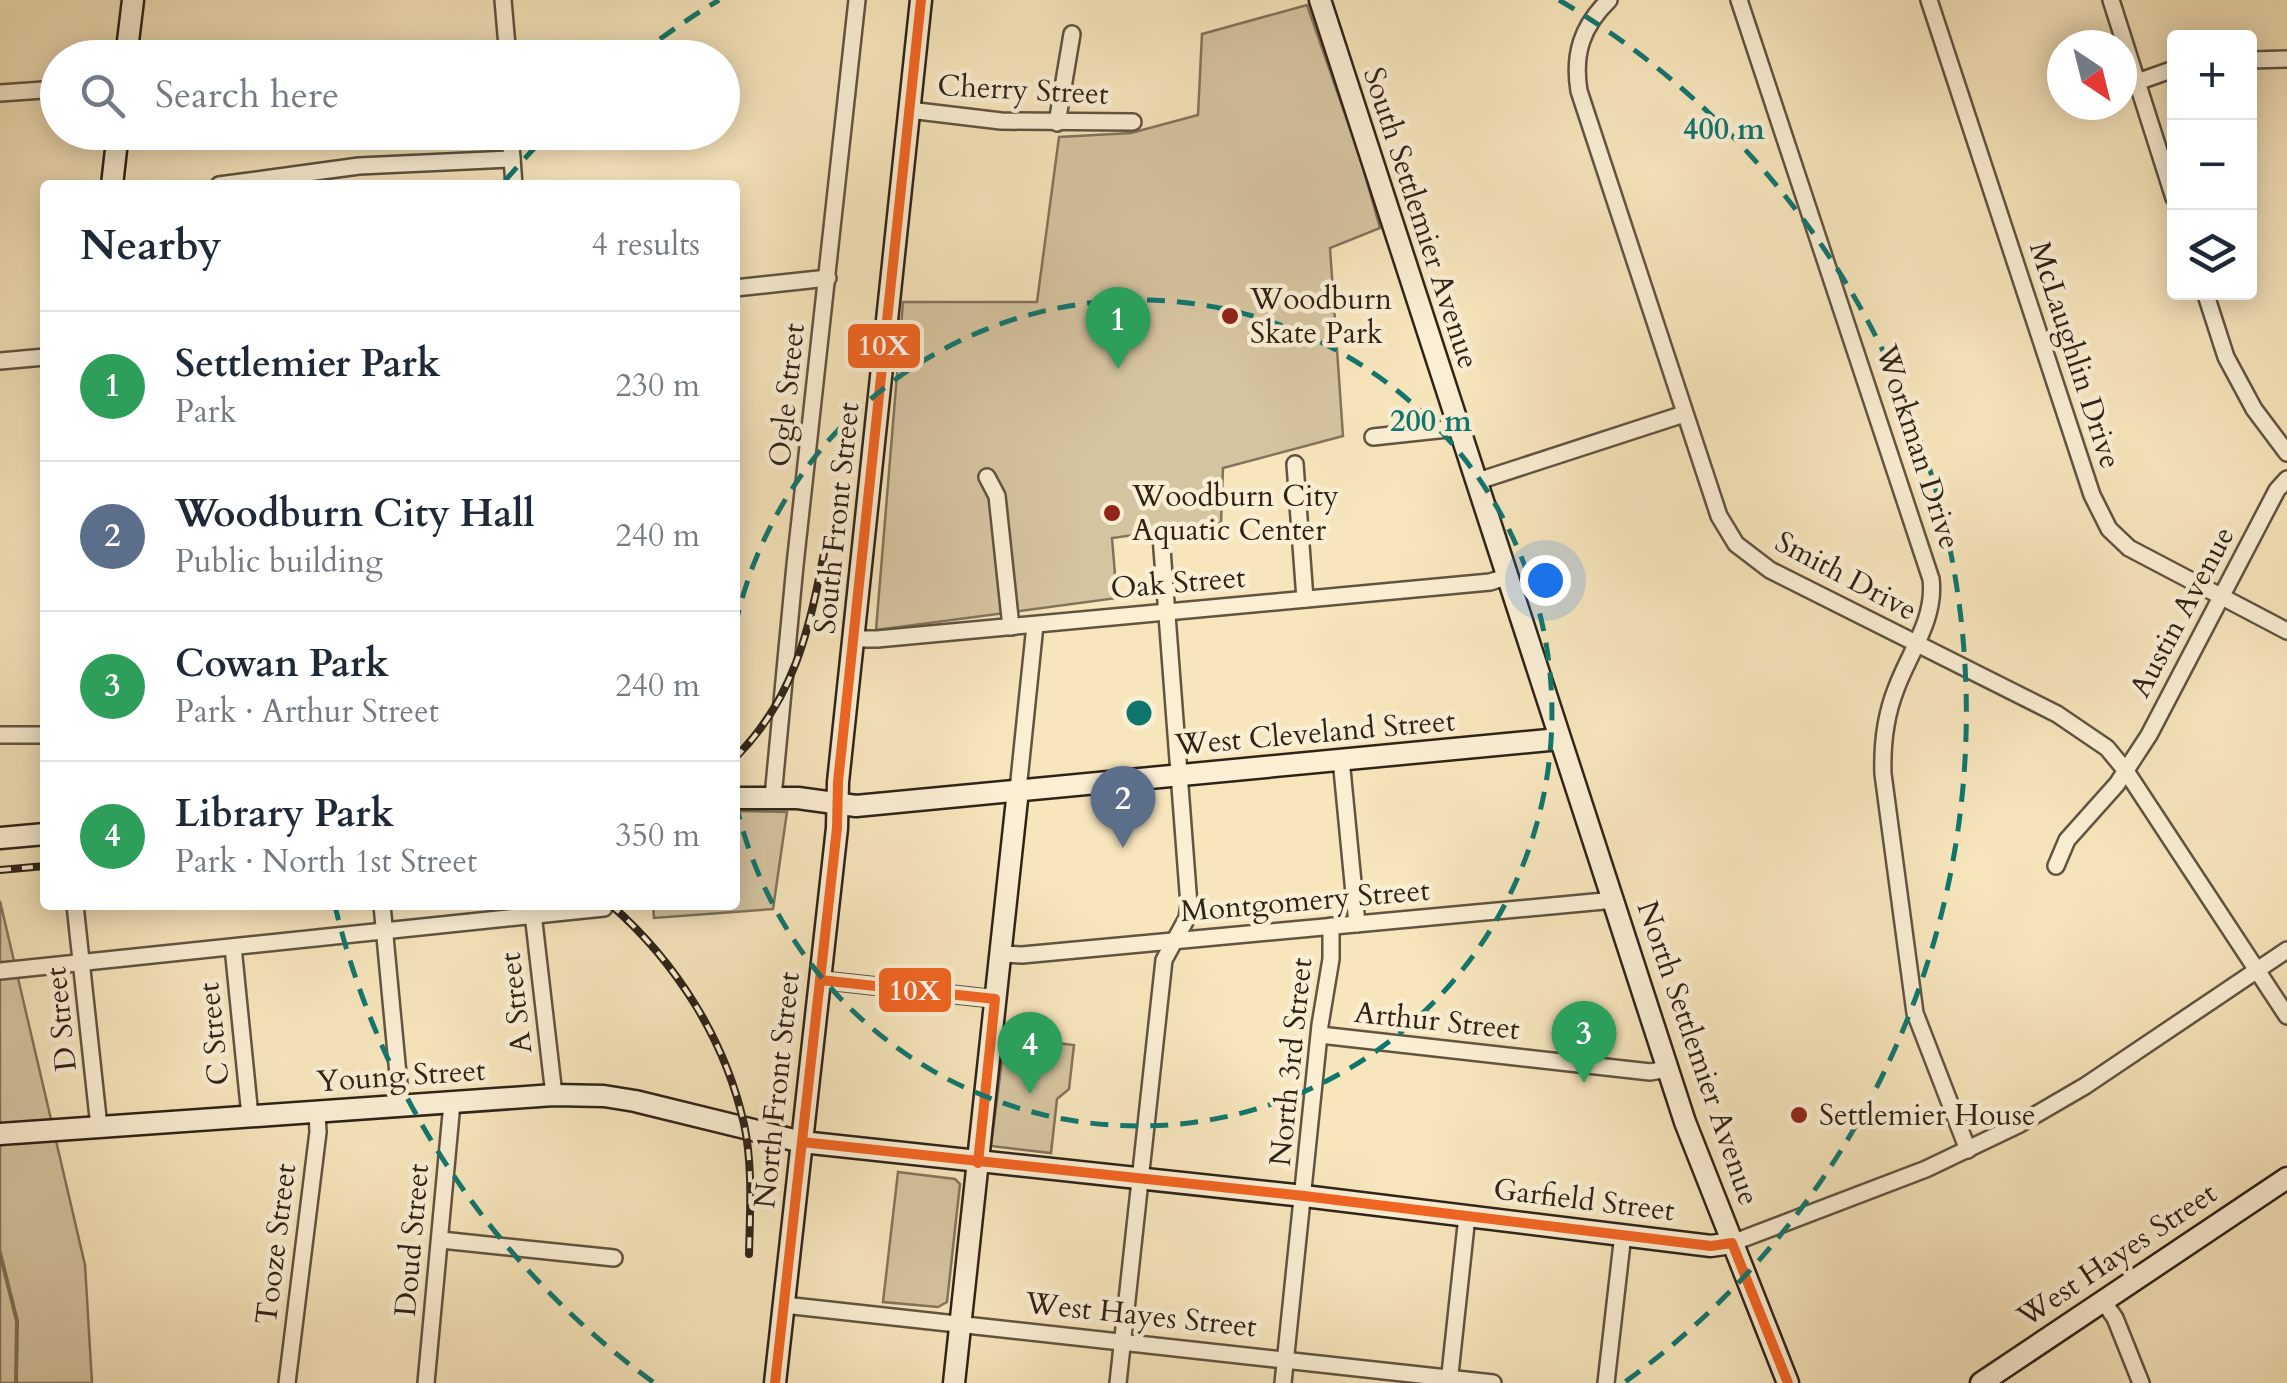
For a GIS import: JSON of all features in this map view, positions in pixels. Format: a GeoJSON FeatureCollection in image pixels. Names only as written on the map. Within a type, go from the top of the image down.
{"type":"FeatureCollection","features":[{"type":"Feature","properties":{"kind":"main road"},"geometry":{"type":"LineString","coordinates":[[128,40],[133,0]]}},
{"type":"Feature","properties":{"kind":"main road","name":"South Front Street"},"geometry":{"type":"LineString","coordinates":[[837,804],[921,0]]}},
{"type":"Feature","properties":{"kind":"main road","name":"South Settlemier Avenue"},"geometry":{"type":"LineString","coordinates":[[1320,0],[1559,739]]}},
{"type":"Feature","properties":{"kind":"main road"},"geometry":{"type":"LineString","coordinates":[[113,180],[116,150]]}},
{"type":"Feature","properties":{"kind":"main road","name":"West Cleveland Street"},"geometry":{"type":"LineString","coordinates":[[740,798],[774,796],[860,806],[1559,739]]}},
{"type":"Feature","properties":{"kind":"main road","name":"North Settlemier Avenue"},"geometry":{"type":"LineString","coordinates":[[1559,739],[1698,1157],[1788,1383]]}},
{"type":"Feature","properties":{"kind":"main road"},"geometry":{"type":"LineString","coordinates":[[954,1383],[1018,790]]}},
{"type":"Feature","properties":{"kind":"main road","name":"North Front Street"},"geometry":{"type":"LineString","coordinates":[[775,1383],[837,804]]}},
{"type":"Feature","properties":{"kind":"main road"},"geometry":{"type":"LineString","coordinates":[[0,838],[40,834]]}},
{"type":"Feature","properties":{"kind":"main road","name":"Young Street"},"geometry":{"type":"LineString","coordinates":[[0,1134],[554,1096],[604,1096],[802,1142]]}},
{"type":"Feature","properties":{"kind":"main road","name":"Garfield Street"},"geometry":{"type":"LineString","coordinates":[[802,1142],[1304,1196],[1710,1246],[1732,1243]]}},
{"type":"Feature","properties":{"kind":"main road","name":"West Hayes Street"},"geometry":{"type":"LineString","coordinates":[[1981,1383],[2287,1178]]}},
{"type":"Feature","properties":{"kind":"street"},"geometry":{"type":"LineString","coordinates":[[504,0],[507,40]]}},
{"type":"Feature","properties":{"kind":"street","name":"Ogle Street"},"geometry":{"type":"LineString","coordinates":[[774,796],[795,565],[857,0]]}},
{"type":"Feature","properties":{"kind":"street","name":"Smith Drive"},"geometry":{"type":"LineString","coordinates":[[1609,0],[1583,35],[1576,64],[1579,92],[1719,516],[1736,544],[1770,570],[2057,714],[2106,748],[2126,771],[2287,1016]]}},
{"type":"Feature","properties":{"kind":"street","name":"Workman Drive"},"geometry":{"type":"LineString","coordinates":[[1739,0],[1929,567],[1930,609],[1890,706],[1883,740],[1883,774],[1915,1013],[1968,1150]]}},
{"type":"Feature","properties":{"kind":"street","name":"McLaughlin Drive"},"geometry":{"type":"LineString","coordinates":[[1929,0],[2098,510],[2116,537],[2129,548],[2287,631]]}},
{"type":"Feature","properties":{"kind":"street"},"geometry":{"type":"LineString","coordinates":[[2111,0],[2121,30]]}},
{"type":"Feature","properties":{"kind":"street"},"geometry":{"type":"LineString","coordinates":[[1057,123],[1072,34]]}},
{"type":"Feature","properties":{"kind":"street"},"geometry":{"type":"LineString","coordinates":[[2257,60],[2287,59]]}},
{"type":"Feature","properties":{"kind":"street"},"geometry":{"type":"LineString","coordinates":[[2167,71],[2137,82],[2167,176]]}},
{"type":"Feature","properties":{"kind":"street"},"geometry":{"type":"LineString","coordinates":[[0,93],[40,90]]}},
{"type":"Feature","properties":{"kind":"street","name":"Cherry Street"},"geometry":{"type":"LineString","coordinates":[[909,110],[1001,121],[1133,122]]}},
{"type":"Feature","properties":{"kind":"street"},"geometry":{"type":"LineString","coordinates":[[511,150],[514,180]]}},
{"type":"Feature","properties":{"kind":"street"},"geometry":{"type":"LineString","coordinates":[[257,180],[359,166],[512,159]]}},
{"type":"Feature","properties":{"kind":"street"},"geometry":{"type":"LineString","coordinates":[[740,287],[828,278]]}},
{"type":"Feature","properties":{"kind":"street"},"geometry":{"type":"LineString","coordinates":[[2208,300],[2226,358],[2254,409],[2287,453]]}},
{"type":"Feature","properties":{"kind":"street"},"geometry":{"type":"LineString","coordinates":[[0,362],[40,358]]}},
{"type":"Feature","properties":{"kind":"street"},"geometry":{"type":"LineString","coordinates":[[1474,482],[1684,414]]}},
{"type":"Feature","properties":{"kind":"street"},"geometry":{"type":"LineString","coordinates":[[1374,437],[1457,428]]}},
{"type":"Feature","properties":{"kind":"street"},"geometry":{"type":"LineString","coordinates":[[1295,464],[1306,599]]}},
{"type":"Feature","properties":{"kind":"street"},"geometry":{"type":"LineString","coordinates":[[987,477],[996,496],[1012,627]]}},
{"type":"Feature","properties":{"kind":"street","name":"Austin Avenue"},"geometry":{"type":"LineString","coordinates":[[2056,866],[2067,840],[2126,771],[2149,735],[2220,596],[2287,478]]}},
{"type":"Feature","properties":{"kind":"street"},"geometry":{"type":"LineString","coordinates":[[1118,1383],[1164,960],[1187,918],[1189,905],[1161,536]]}},
{"type":"Feature","properties":{"kind":"street","name":"Oak Street"},"geometry":{"type":"LineString","coordinates":[[854,639],[1490,582],[1506,577]]}},
{"type":"Feature","properties":{"kind":"street"},"geometry":{"type":"LineString","coordinates":[[1018,790],[1035,625]]}},
{"type":"Feature","properties":{"kind":"street"},"geometry":{"type":"LineString","coordinates":[[0,736],[40,735]]}},
{"type":"Feature","properties":{"kind":"street"},"geometry":{"type":"LineString","coordinates":[[1341,759],[1357,924]]}},
{"type":"Feature","properties":{"kind":"street","name":"Montgomery Street"},"geometry":{"type":"LineString","coordinates":[[1000,954],[1615,900]]}},
{"type":"Feature","properties":{"kind":"street","name":"D Street"},"geometry":{"type":"LineString","coordinates":[[76,910],[99,1127]]}},
{"type":"Feature","properties":{"kind":"street"},"geometry":{"type":"LineString","coordinates":[[382,910],[400,1106]]}},
{"type":"Feature","properties":{"kind":"street"},"geometry":{"type":"LineString","coordinates":[[0,971],[533,910]]}},
{"type":"Feature","properties":{"kind":"street","name":"A Street"},"geometry":{"type":"LineString","coordinates":[[533,910],[554,1096]]}},
{"type":"Feature","properties":{"kind":"street","name":"North 3rd Street"},"geometry":{"type":"LineString","coordinates":[[1283,1383],[1331,959],[1331,926]]}},
{"type":"Feature","properties":{"kind":"street","name":"C Street"},"geometry":{"type":"LineString","coordinates":[[233,946],[250,1116]]}},
{"type":"Feature","properties":{"kind":"street","name":"Garfield Street"},"geometry":{"type":"LineString","coordinates":[[1732,1243],[1968,1150],[2085,1086],[2287,950]]}},
{"type":"Feature","properties":{"kind":"street"},"geometry":{"type":"LineString","coordinates":[[820,980],[995,999]]}},
{"type":"Feature","properties":{"kind":"street","name":"Arthur Street"},"geometry":{"type":"LineString","coordinates":[[1320,1035],[1650,1072],[1668,1069]]}},
{"type":"Feature","properties":{"kind":"street","name":"Doud Street"},"geometry":{"type":"LineString","coordinates":[[426,1383],[452,1103]]}},
{"type":"Feature","properties":{"kind":"street","name":"Tooze Street"},"geometry":{"type":"LineString","coordinates":[[287,1383],[318,1132],[317,1112]]}},
{"type":"Feature","properties":{"kind":"street"},"geometry":{"type":"LineString","coordinates":[[1450,1381],[1468,1216]]}},
{"type":"Feature","properties":{"kind":"street"},"geometry":{"type":"LineString","coordinates":[[1606,1383],[1623,1234]]}},
{"type":"Feature","properties":{"kind":"street"},"geometry":{"type":"LineString","coordinates":[[440,1240],[614,1258]]}},
{"type":"Feature","properties":{"kind":"street"},"geometry":{"type":"LineString","coordinates":[[2103,1301],[2141,1383]]}},
{"type":"Feature","properties":{"kind":"street","name":"West Hayes Street"},"geometry":{"type":"LineString","coordinates":[[784,1306],[1492,1383]]}},
{"type":"Feature","properties":{"kind":"shaded area"},"geometry":{"type":"Polygon","coordinates":[[[1307,5],[1360,157],[1380,228],[1330,248],[1343,436],[1223,468],[1221,523],[1112,538],[1117,598],[876,630],[903,302],[1037,302],[1059,137],[1131,133],[1198,115],[1202,34],[1307,5]]]}},
{"type":"Feature","properties":{"kind":"shaded area"},"geometry":{"type":"Polygon","coordinates":[[[740,811],[787,812],[773,909],[654,918],[653,910],[740,910],[740,811]]]}},
{"type":"Feature","properties":{"kind":"shaded area"},"geometry":{"type":"Polygon","coordinates":[[[0,901],[85,1265],[92,1383],[0,1383],[0,901]]]}},
{"type":"Feature","properties":{"kind":"shaded area"},"geometry":{"type":"Polygon","coordinates":[[[1005,1037],[1074,1045],[1069,1089],[1057,1099],[1051,1153],[991,1146],[1005,1037]]]}},
{"type":"Feature","properties":{"kind":"shaded area"},"geometry":{"type":"Polygon","coordinates":[[[898,1172],[955,1179],[960,1184],[947,1302],[938,1307],[883,1302],[898,1172]]]}},
{"type":"Feature","properties":{"kind":"waterway"},"geometry":{"type":"LineString","coordinates":[[0,1253],[17,1321],[16,1383]]}},
{"type":"Feature","properties":{"kind":"railway"},"geometry":{"type":"LineString","coordinates":[[740,752],[772,712],[796,663],[824,553]]}},
{"type":"Feature","properties":{"kind":"railway"},"geometry":{"type":"LineString","coordinates":[[0,870],[40,866]]}},
{"type":"Feature","properties":{"kind":"railway"},"geometry":{"type":"LineString","coordinates":[[616,910],[677,977],[711,1032],[724,1062],[747,1140],[749,1254]]}},
{"type":"Feature","properties":{"kind":"transit line","name":"10X"},"geometry":{"type":"LineString","coordinates":[[775,1383],[837,828],[838,782],[921,0]]}},
{"type":"Feature","properties":{"kind":"transit line","name":"10X"},"geometry":{"type":"LineString","coordinates":[[820,980],[995,999],[978,1163]]}},
{"type":"Feature","properties":{"kind":"transit line","name":"10X"},"geometry":{"type":"LineString","coordinates":[[802,1142],[1304,1196],[1711,1246],[1732,1243],[1788,1383]]}},
{"type":"Feature","properties":{"kind":"place","name":"Woodburn Skate Park"},"geometry":{"type":"Point","coordinates":[1230,316]}},
{"type":"Feature","properties":{"kind":"place","name":"Settlemier Park"},"geometry":{"type":"Point","coordinates":[1118,369]}},
{"type":"Feature","properties":{"kind":"place","name":"Woodburn City Aquatic Center"},"geometry":{"type":"Point","coordinates":[1112,513]}},
{"type":"Feature","properties":{"kind":"place","name":"Woodburn City Hall"},"geometry":{"type":"Point","coordinates":[1123,848]}},
{"type":"Feature","properties":{"kind":"place","name":"Cowan Park"},"geometry":{"type":"Point","coordinates":[1584,1083]}},
{"type":"Feature","properties":{"kind":"place","name":"Library Park"},"geometry":{"type":"Point","coordinates":[1030,1094]}},
{"type":"Feature","properties":{"kind":"place","name":"Settlemier House"},"geometry":{"type":"Point","coordinates":[1799,1115]}}]}
